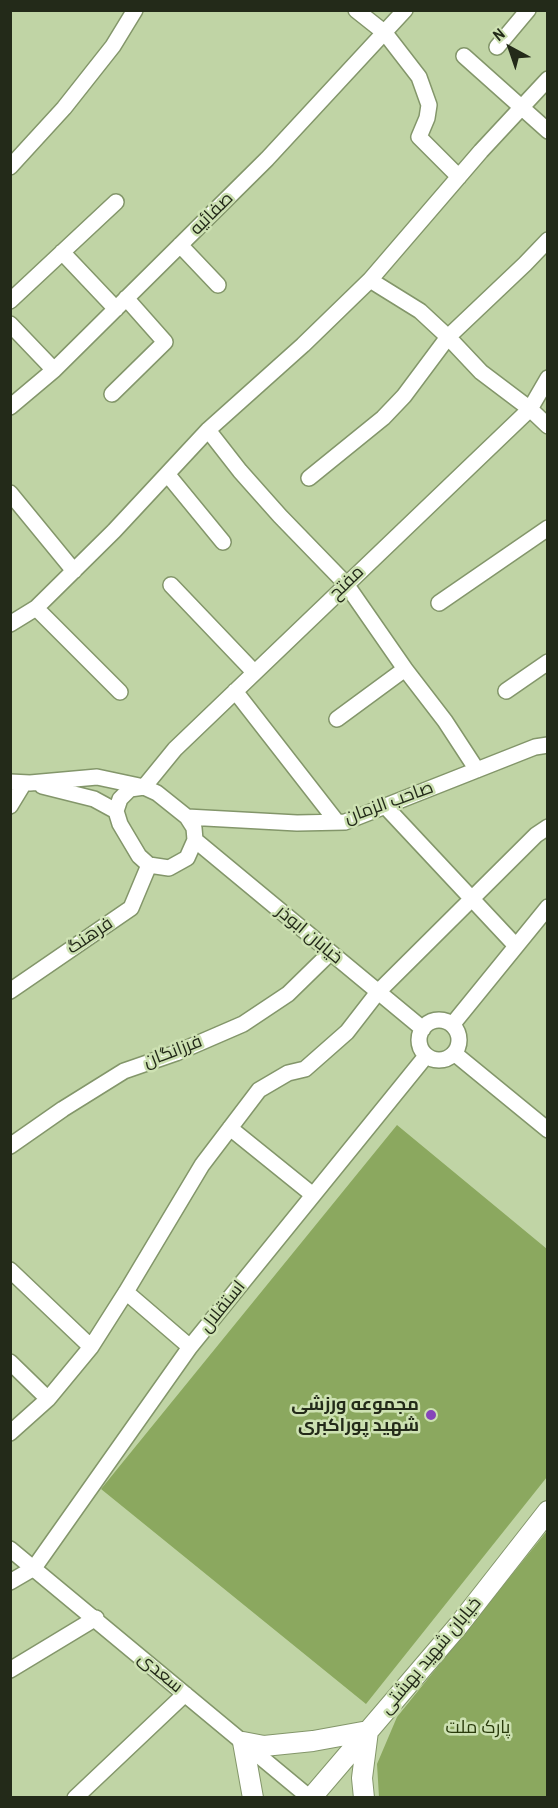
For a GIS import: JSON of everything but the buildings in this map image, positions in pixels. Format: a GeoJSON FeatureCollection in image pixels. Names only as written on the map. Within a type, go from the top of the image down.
{"type":"FeatureCollection","features":[{"type":"Feature","properties":{"kind":"main road","name":"خیابان شهید بهشتی"},"geometry":{"type":"LineString","coordinates":[[310,1797],[458,1626],[548,1511]]}},
{"type":"Feature","properties":{"kind":"main road"},"geometry":{"type":"LineString","coordinates":[[253,1797],[243,1742],[264,1746],[313,1741],[368,1731],[362,1779],[364,1797]]}},
{"type":"Feature","properties":{"kind":"street"},"geometry":{"type":"LineString","coordinates":[[10,167],[71,99],[113,46],[135,10]]}},
{"type":"Feature","properties":{"kind":"street"},"geometry":{"type":"LineString","coordinates":[[356,10],[385,33],[419,77],[429,105],[427,118],[419,137],[459,177]]}},
{"type":"Feature","properties":{"kind":"street","name":"صفائیه"},"geometry":{"type":"LineString","coordinates":[[10,407],[54,370],[267,159],[405,10]]}},
{"type":"Feature","properties":{"kind":"street"},"geometry":{"type":"LineString","coordinates":[[497,47],[528,10]]}},
{"type":"Feature","properties":{"kind":"street"},"geometry":{"type":"LineString","coordinates":[[464,56],[548,131]]}},
{"type":"Feature","properties":{"kind":"street"},"geometry":{"type":"LineString","coordinates":[[10,624],[36,608],[168,475],[208,430],[303,345],[370,280],[548,79]]}},
{"type":"Feature","properties":{"kind":"street"},"geometry":{"type":"LineString","coordinates":[[10,301],[116,202]]}},
{"type":"Feature","properties":{"kind":"street"},"geometry":{"type":"LineString","coordinates":[[309,478],[383,418],[404,396],[448,337],[548,240]]}},
{"type":"Feature","properties":{"kind":"street"},"geometry":{"type":"LineString","coordinates":[[180,245],[218,285]]}},
{"type":"Feature","properties":{"kind":"street"},"geometry":{"type":"LineString","coordinates":[[62,252],[165,342],[112,394]]}},
{"type":"Feature","properties":{"kind":"street"},"geometry":{"type":"LineString","coordinates":[[370,280],[420,311],[481,372],[530,409],[548,426]]}},
{"type":"Feature","properties":{"kind":"street"},"geometry":{"type":"LineString","coordinates":[[10,324],[54,370]]}},
{"type":"Feature","properties":{"kind":"street","name":"مفتح"},"geometry":{"type":"LineString","coordinates":[[144,787],[175,749],[234,691],[530,409],[548,378]]}},
{"type":"Feature","properties":{"kind":"street"},"geometry":{"type":"LineString","coordinates":[[208,430],[280,516],[346,584],[405,669],[445,720],[477,770]]}},
{"type":"Feature","properties":{"kind":"street"},"geometry":{"type":"LineString","coordinates":[[168,475],[223,542]]}},
{"type":"Feature","properties":{"kind":"street"},"geometry":{"type":"LineString","coordinates":[[10,493],[74,571]]}},
{"type":"Feature","properties":{"kind":"street"},"geometry":{"type":"LineString","coordinates":[[439,603],[548,528]]}},
{"type":"Feature","properties":{"kind":"street"},"geometry":{"type":"LineString","coordinates":[[171,585],[255,672]]}},
{"type":"Feature","properties":{"kind":"street"},"geometry":{"type":"LineString","coordinates":[[36,608],[120,692]]}},
{"type":"Feature","properties":{"kind":"street"},"geometry":{"type":"LineString","coordinates":[[506,691],[548,662]]}},
{"type":"Feature","properties":{"kind":"street"},"geometry":{"type":"LineString","coordinates":[[337,718],[405,669]]}},
{"type":"Feature","properties":{"kind":"street"},"geometry":{"type":"LineString","coordinates":[[234,691],[337,822]]}},
{"type":"Feature","properties":{"kind":"street","name":"صاحب الزمان"},"geometry":{"type":"LineString","coordinates":[[188,817],[297,823],[345,822],[535,747],[548,745]]}},
{"type":"Feature","properties":{"kind":"street"},"geometry":{"type":"LineString","coordinates":[[21,783],[97,777],[144,787],[157,793],[188,817],[194,828],[195,840],[187,858],[169,868],[149,865],[139,856],[120,824],[116,811],[120,799],[130,789],[144,787]]}},
{"type":"Feature","properties":{"kind":"street"},"geometry":{"type":"LineString","coordinates":[[10,806],[21,783]]}},
{"type":"Feature","properties":{"kind":"street"},"geometry":{"type":"LineString","coordinates":[[21,783],[94,799],[116,811]]}},
{"type":"Feature","properties":{"kind":"street"},"geometry":{"type":"LineString","coordinates":[[385,806],[516,946]]}},
{"type":"Feature","properties":{"kind":"street"},"geometry":{"type":"LineString","coordinates":[[10,1433],[48,1399],[91,1347],[202,1165],[260,1090],[288,1073],[305,1069],[347,1032],[378,992],[536,835],[548,827]]}},
{"type":"Feature","properties":{"kind":"street","name":"خیابان ابوذر"},"geometry":{"type":"LineString","coordinates":[[195,840],[423,1029]]}},
{"type":"Feature","properties":{"kind":"street","name":"فرهنگ"},"geometry":{"type":"LineString","coordinates":[[10,991],[131,908],[149,865]]}},
{"type":"Feature","properties":{"kind":"street"},"geometry":{"type":"LineString","coordinates":[[452,1025],[548,907]]}},
{"type":"Feature","properties":{"kind":"street","name":"فرزانگان"},"geometry":{"type":"LineString","coordinates":[[10,1146],[124,1071],[176,1053],[243,1024],[288,993],[330,953]]}},
{"type":"Feature","properties":{"kind":"street"},"geometry":{"type":"LineString","coordinates":[[442,1020],[452,1025],[460,1036],[458,1049],[449,1059],[436,1061],[426,1056],[419,1044],[423,1029],[430,1022],[442,1020]]}},
{"type":"Feature","properties":{"kind":"street"},"geometry":{"type":"LineString","coordinates":[[454,1053],[546,1126]]}},
{"type":"Feature","properties":{"kind":"street","name":"استقلال"},"geometry":{"type":"LineString","coordinates":[[34,1568],[190,1347],[426,1056]]}},
{"type":"Feature","properties":{"kind":"street"},"geometry":{"type":"LineString","coordinates":[[230,1128],[313,1195]]}},
{"type":"Feature","properties":{"kind":"street"},"geometry":{"type":"LineString","coordinates":[[10,1270],[91,1347]]}},
{"type":"Feature","properties":{"kind":"street"},"geometry":{"type":"LineString","coordinates":[[126,1292],[190,1347]]}},
{"type":"Feature","properties":{"kind":"street"},"geometry":{"type":"LineString","coordinates":[[10,1362],[48,1399]]}},
{"type":"Feature","properties":{"kind":"street","name":"سعدی"},"geometry":{"type":"LineString","coordinates":[[10,1549],[310,1797]]}},
{"type":"Feature","properties":{"kind":"street"},"geometry":{"type":"LineString","coordinates":[[10,1582],[34,1568]]}},
{"type":"Feature","properties":{"kind":"street"},"geometry":{"type":"LineString","coordinates":[[10,1670],[96,1618]]}},
{"type":"Feature","properties":{"kind":"street"},"geometry":{"type":"LineString","coordinates":[[75,1797],[185,1694]]}},
{"type":"Feature","properties":{"kind":"green space","name":"مجموعه ورزشی شهید پوراکبری"},"geometry":{"type":"Polygon","coordinates":[[[397,1125],[547,1249],[547,1477],[366,1704],[101,1489],[397,1125]]]}},
{"type":"Feature","properties":{"kind":"green space","name":"پارک ملت"},"geometry":{"type":"Polygon","coordinates":[[[547,1531],[547,1797],[379,1797],[377,1764],[397,1717],[547,1531]]]}},
{"type":"Feature","properties":{"kind":"place","name":"مجموعه ورزشی شهید پوراکبری"},"geometry":{"type":"Point","coordinates":[431,1415]}}]}
